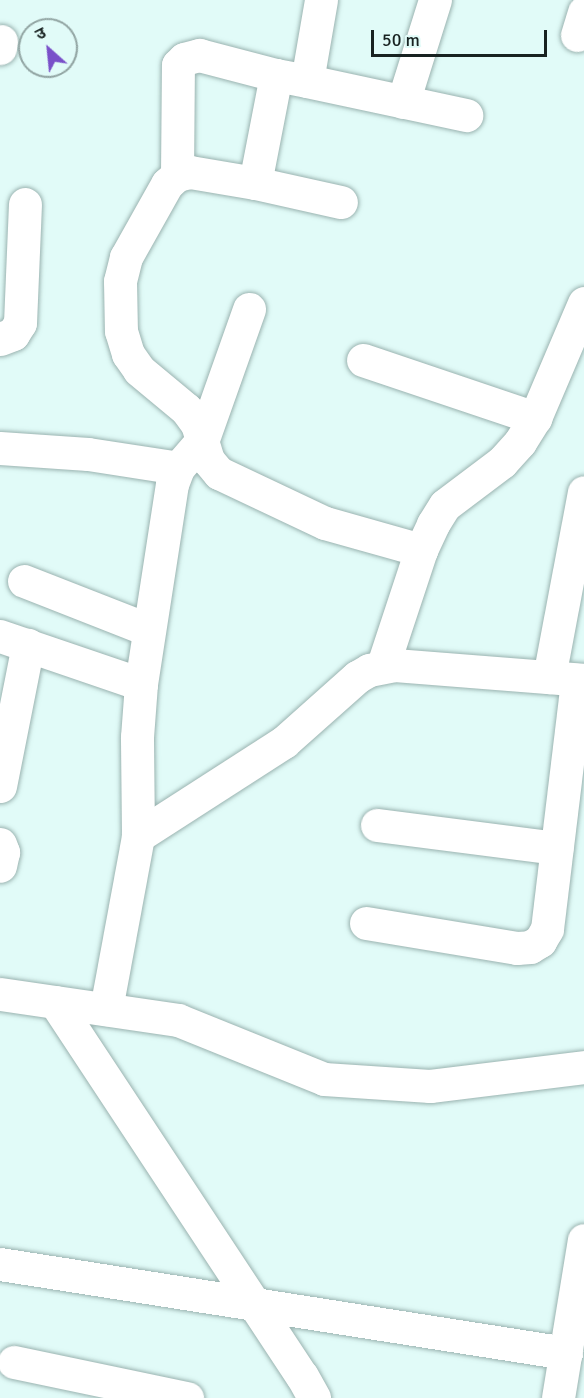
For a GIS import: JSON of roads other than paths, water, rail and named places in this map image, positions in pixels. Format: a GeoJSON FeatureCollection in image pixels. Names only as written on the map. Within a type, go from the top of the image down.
{"type":"FeatureCollection","features":[{"type":"Feature","properties":{"kind":"street"},"geometry":{"type":"LineString","coordinates":[[255,183],[321,0]]}},
{"type":"Feature","properties":{"kind":"street"},"geometry":{"type":"LineString","coordinates":[[403,102],[435,0]]}},
{"type":"Feature","properties":{"kind":"street"},"geometry":{"type":"LineString","coordinates":[[177,175],[178,65],[184,59],[200,55],[292,78],[465,115]]}},
{"type":"Feature","properties":{"kind":"street"},"geometry":{"type":"LineString","coordinates":[[341,202],[255,183],[190,172],[177,175],[167,184],[126,257],[120,281],[120,331],[128,354],[140,370],[186,409],[197,424],[208,460],[219,472],[325,523],[421,550]]}},
{"type":"Feature","properties":{"kind":"street"},"geometry":{"type":"LineString","coordinates":[[0,339],[13,334],[20,323],[25,204]]}},
{"type":"Feature","properties":{"kind":"street"},"geometry":{"type":"LineString","coordinates":[[383,665],[421,550],[433,524],[445,506],[502,462],[520,442],[536,418],[584,303]]}},
{"type":"Feature","properties":{"kind":"street"},"geometry":{"type":"LineString","coordinates":[[106,1009],[138,836],[137,737],[141,684],[172,484],[178,468],[203,439],[249,309]]}},
{"type":"Feature","properties":{"kind":"street"},"geometry":{"type":"LineString","coordinates":[[363,360],[536,418]]}},
{"type":"Feature","properties":{"kind":"street"},"geometry":{"type":"LineString","coordinates":[[0,448],[88,454],[178,468]]}},
{"type":"Feature","properties":{"kind":"street"},"geometry":{"type":"LineString","coordinates":[[366,923],[517,948],[530,946],[540,941],[547,929],[557,848],[584,492]]}},
{"type":"Feature","properties":{"kind":"street"},"geometry":{"type":"LineString","coordinates":[[24,581],[149,630]]}},
{"type":"Feature","properties":{"kind":"street"},"geometry":{"type":"LineString","coordinates":[[0,786],[14,641],[141,684]]}},
{"type":"Feature","properties":{"kind":"street"},"geometry":{"type":"LineString","coordinates":[[138,836],[259,760],[284,742],[357,677],[383,665],[570,679]]}},
{"type":"Feature","properties":{"kind":"street"},"geometry":{"type":"LineString","coordinates":[[377,825],[557,848]]}},
{"type":"Feature","properties":{"kind":"street"},"geometry":{"type":"LineString","coordinates":[[0,844],[3,852],[0,866]]}},
{"type":"Feature","properties":{"kind":"street"},"geometry":{"type":"LineString","coordinates":[[0,994],[178,1020],[324,1079],[430,1086],[584,1067]]}},
{"type":"Feature","properties":{"kind":"street"},"geometry":{"type":"LineString","coordinates":[[54,1002],[316,1397]]}},
{"type":"Feature","properties":{"kind":"street"},"geometry":{"type":"LineString","coordinates":[[558,1398],[584,1240]]}},
{"type":"Feature","properties":{"kind":"street"},"geometry":{"type":"LineString","coordinates":[[0,1264],[254,1302],[566,1353]]}},
{"type":"Feature","properties":{"kind":"street"},"geometry":{"type":"LineString","coordinates":[[14,1362],[130,1393],[187,1398]]}}]}
